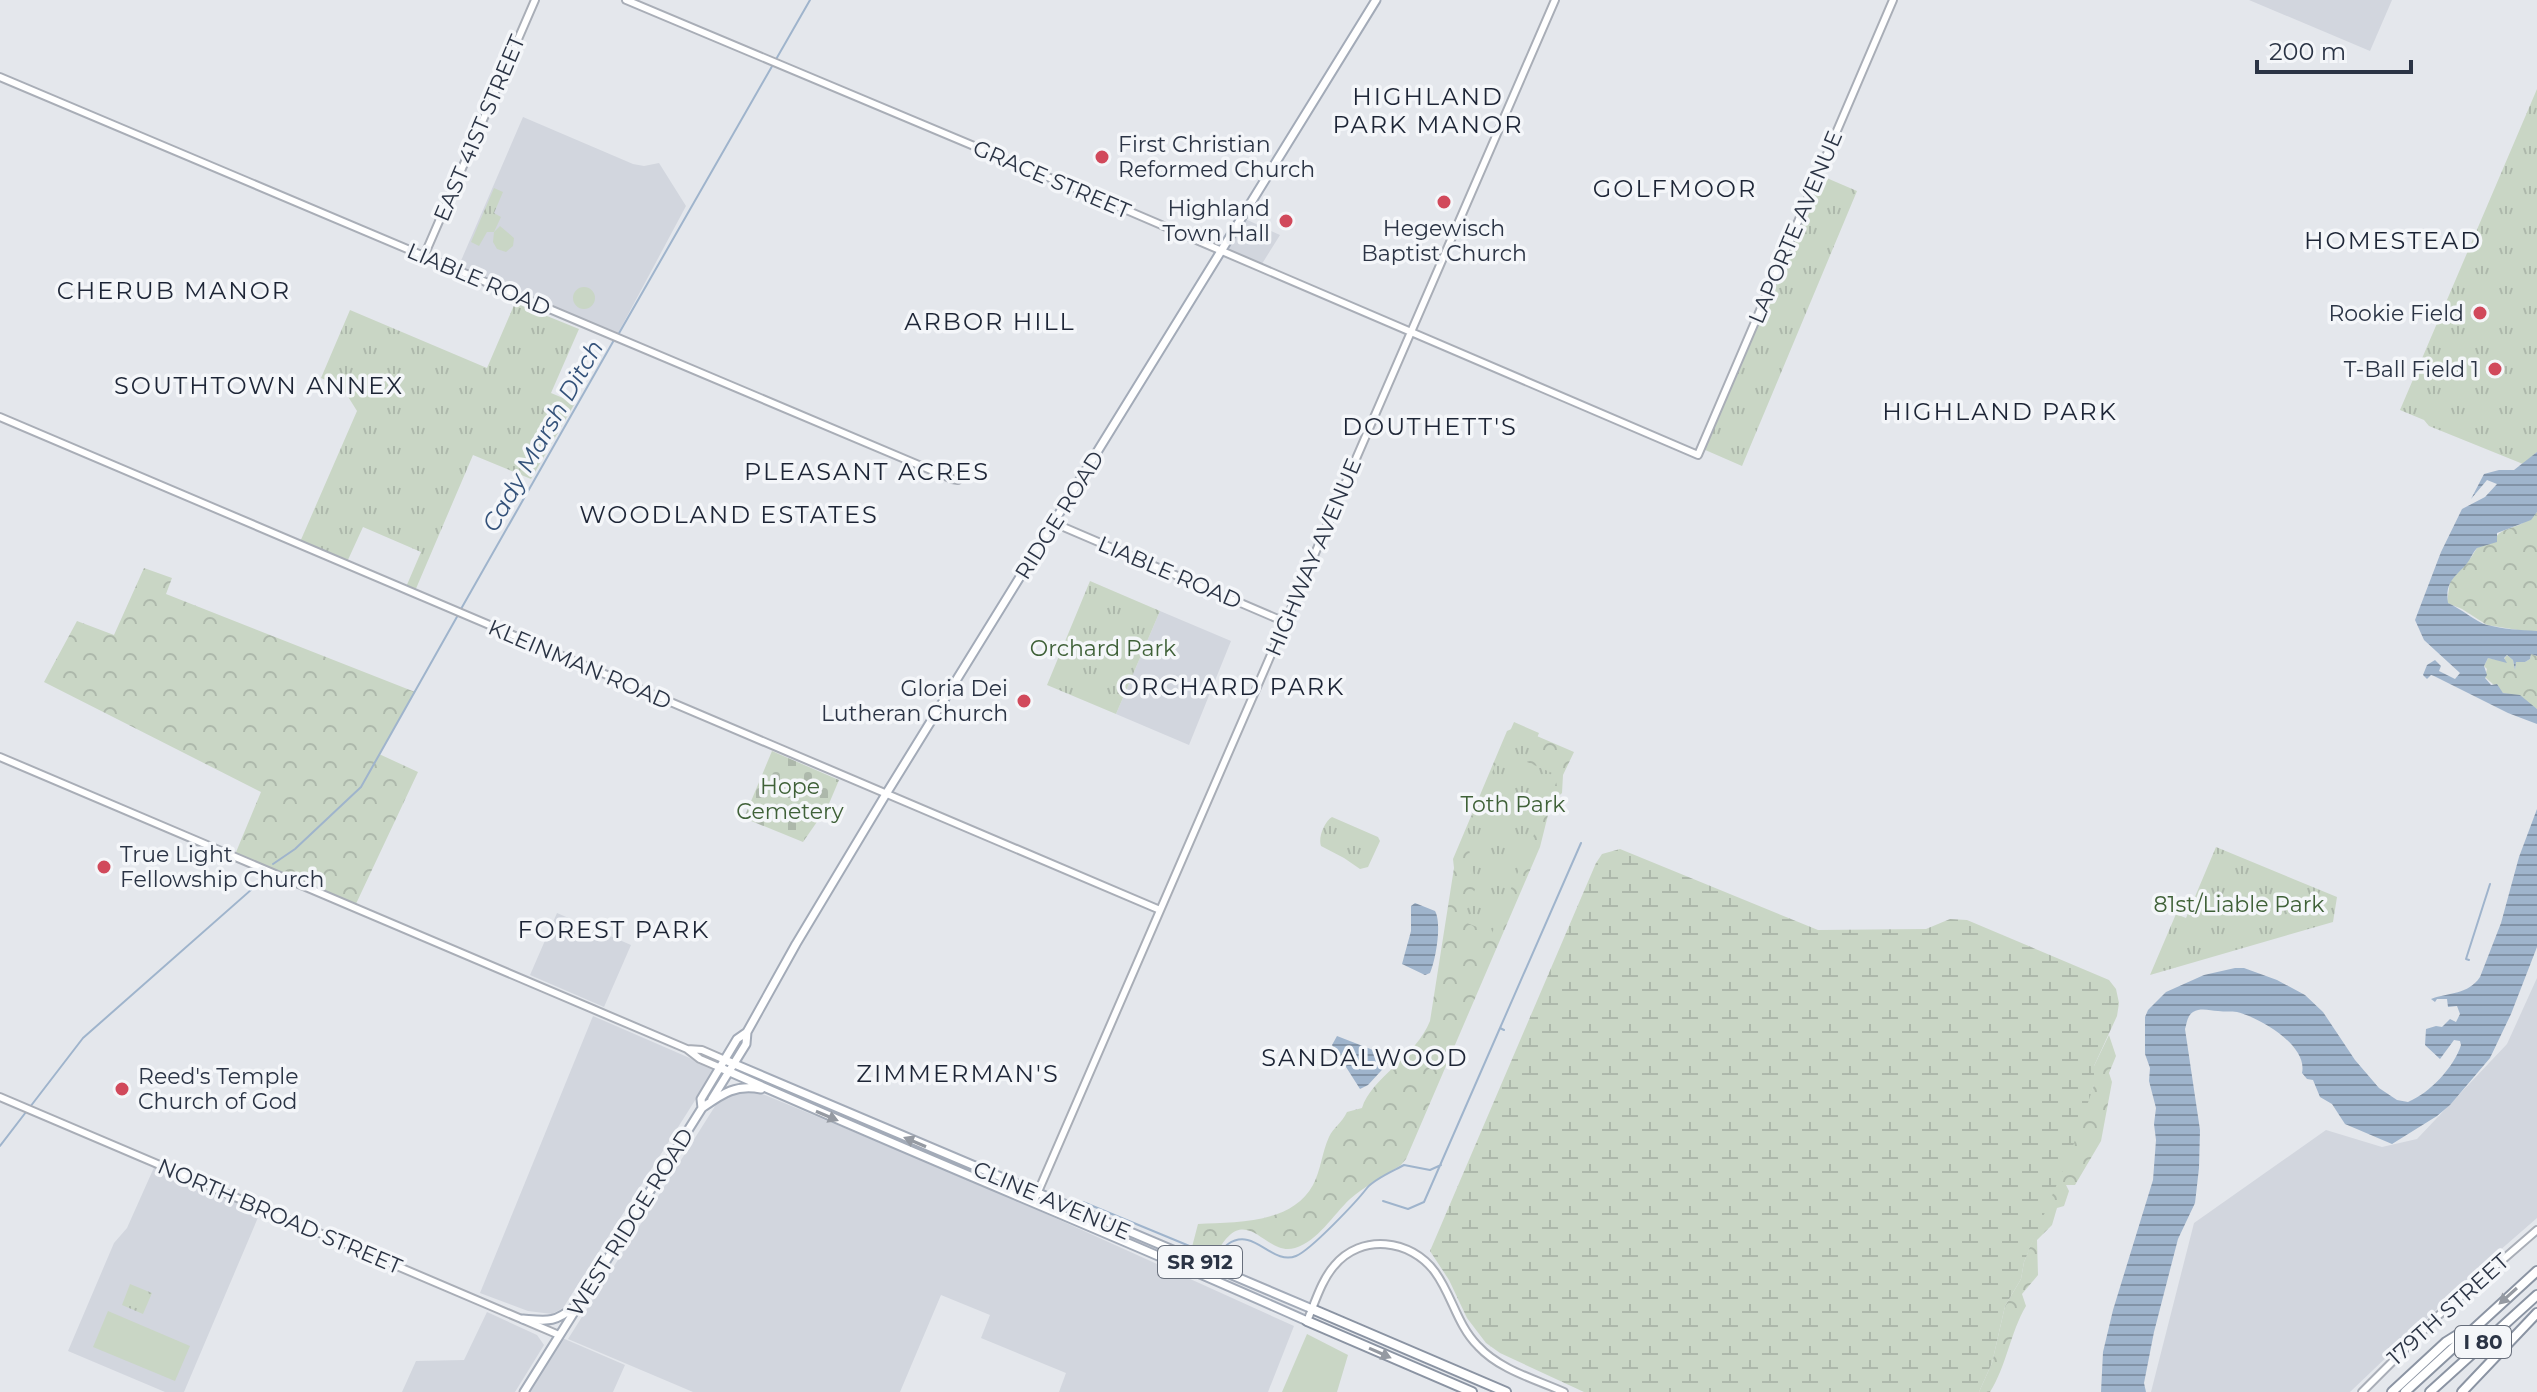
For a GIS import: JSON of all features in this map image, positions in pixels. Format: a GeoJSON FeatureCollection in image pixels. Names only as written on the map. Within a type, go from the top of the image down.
{"type":"FeatureCollection","features":[{"type":"Feature","properties":{"kind":"highway","name":"I 80"},"geometry":{"type":"LineString","coordinates":[[2405,1392],[2537,1271]]}},
{"type":"Feature","properties":{"kind":"highway","name":"I 80"},"geometry":{"type":"LineString","coordinates":[[2430,1392],[2537,1295]]}},
{"type":"Feature","properties":{"kind":"highway","name":"CLINE AVENUE"},"geometry":{"type":"LineString","coordinates":[[1312,1309],[1506,1392]]}},
{"type":"Feature","properties":{"kind":"highway"},"geometry":{"type":"LineString","coordinates":[[2454,1392],[2537,1313]]}},
{"type":"Feature","properties":{"kind":"highway","name":"CLINE AVENUE"},"geometry":{"type":"LineString","coordinates":[[1307,1321],[1472,1392]]}},
{"type":"Feature","properties":{"kind":"highway"},"geometry":{"type":"LineString","coordinates":[[2392,1392],[2446,1342],[2480,1321]]}},
{"type":"Feature","properties":{"kind":"highway"},"geometry":{"type":"LineString","coordinates":[[2462,1392],[2513,1336]]}},
{"type":"Feature","properties":{"kind":"main road","name":"RIDGE ROAD"},"geometry":{"type":"LineString","coordinates":[[732,1068],[746,1044],[747,1032],[796,944],[886,794],[1376,0]]}},
{"type":"Feature","properties":{"kind":"main road","name":"RIDGE ROAD"},"geometry":{"type":"LineString","coordinates":[[723,1064],[737,1039],[747,1032]]}},
{"type":"Feature","properties":{"kind":"main road","name":"CLINE AVENUE"},"geometry":{"type":"LineString","coordinates":[[723,1064],[1035,1197],[1307,1321]]}},
{"type":"Feature","properties":{"kind":"main road","name":"WEST RIDGE ROAD"},"geometry":{"type":"LineString","coordinates":[[705,1106],[701,1099],[723,1064]]}},
{"type":"Feature","properties":{"kind":"main road","name":"CLINE AVENUE"},"geometry":{"type":"LineString","coordinates":[[732,1068],[767,1090],[1312,1309]]}},
{"type":"Feature","properties":{"kind":"main road","name":"WEST RIDGE ROAD"},"geometry":{"type":"LineString","coordinates":[[524,1392],[732,1068]]}},
{"type":"Feature","properties":{"kind":"main road"},"geometry":{"type":"LineString","coordinates":[[705,1106],[734,1088],[767,1090]]}},
{"type":"Feature","properties":{"kind":"main road"},"geometry":{"type":"LineString","coordinates":[[523,1319],[551,1321],[579,1303]]}},
{"type":"Feature","properties":{"kind":"street","name":"EAST 41ST STREET"},"geometry":{"type":"LineString","coordinates":[[424,256],[535,0]]}},
{"type":"Feature","properties":{"kind":"street","name":"GRACE STREET"},"geometry":{"type":"LineString","coordinates":[[626,0],[1698,455]]}},
{"type":"Feature","properties":{"kind":"street","name":"HIGHWAY AVENUE"},"geometry":{"type":"LineString","coordinates":[[1035,1197],[1555,0]]}},
{"type":"Feature","properties":{"kind":"street","name":"LAPORTE AVENUE"},"geometry":{"type":"LineString","coordinates":[[1698,455],[1893,0]]}},
{"type":"Feature","properties":{"kind":"street","name":"LIABLE ROAD"},"geometry":{"type":"LineString","coordinates":[[0,77],[958,480]]}},
{"type":"Feature","properties":{"kind":"street","name":"KLEINMAN ROAD"},"geometry":{"type":"LineString","coordinates":[[0,417],[1160,910]]}},
{"type":"Feature","properties":{"kind":"street","name":"LIABLE ROAD"},"geometry":{"type":"LineString","coordinates":[[1054,523],[1285,622]]}},
{"type":"Feature","properties":{"kind":"street","name":"CLINE AVENUE"},"geometry":{"type":"LineString","coordinates":[[0,757],[687,1049],[700,1059],[723,1064]]}},
{"type":"Feature","properties":{"kind":"street","name":"NORTH BROAD STREET"},"geometry":{"type":"LineString","coordinates":[[0,1097],[559,1335]]}},
{"type":"Feature","properties":{"kind":"street","name":"179TH STREET"},"geometry":{"type":"LineString","coordinates":[[2362,1392],[2439,1315],[2537,1230]]}},
{"type":"Feature","properties":{"kind":"street"},"geometry":{"type":"LineString","coordinates":[[1307,1321],[1328,1273],[1343,1257],[1368,1245],[1400,1247],[1417,1255],[1431,1267],[1467,1333],[1485,1354],[1502,1365],[1564,1392]]}},
{"type":"Feature","properties":{"kind":"shaded area"},"geometry":{"type":"Polygon","coordinates":[[[2249,0],[2392,0],[2370,51],[2249,0]]]}},
{"type":"Feature","properties":{"kind":"shaded area"},"geometry":{"type":"Polygon","coordinates":[[[523,117],[633,164],[644,166],[659,163],[686,206],[616,337],[457,270],[523,117]]]}},
{"type":"Feature","properties":{"kind":"shaded area"},"geometry":{"type":"Polygon","coordinates":[[[1243,218],[1280,235],[1260,267],[1222,252],[1243,218]]]}},
{"type":"Feature","properties":{"kind":"shaded area"},"geometry":{"type":"Polygon","coordinates":[[[1160,611],[1231,641],[1189,745],[1116,714],[1160,611]]]}},
{"type":"Feature","properties":{"kind":"shaded area"},"geometry":{"type":"Polygon","coordinates":[[[557,913],[631,945],[604,1007],[530,975],[557,913]]]}},
{"type":"Feature","properties":{"kind":"shaded area"},"geometry":{"type":"Polygon","coordinates":[[[2537,978],[2537,1218],[2350,1392],[2151,1392],[2194,1223],[2326,1130],[2382,1147],[2417,1139],[2507,1044],[2537,978]]]}},
{"type":"Feature","properties":{"kind":"shaded area"},"geometry":{"type":"Polygon","coordinates":[[[593,1016],[715,1069],[563,1308],[552,1314],[528,1311],[480,1293],[593,1016]]]}},
{"type":"Feature","properties":{"kind":"shaded area"},"geometry":{"type":"Polygon","coordinates":[[[748,1088],[987,1187],[1294,1326],[1268,1392],[1059,1392],[1066,1373],[981,1338],[990,1315],[941,1295],[900,1392],[693,1392],[568,1339],[717,1103],[724,1095],[748,1088]]]}},
{"type":"Feature","properties":{"kind":"shaded area"},"geometry":{"type":"Polygon","coordinates":[[[156,1163],[262,1208],[184,1392],[165,1392],[68,1351],[114,1243],[127,1228],[156,1163]]]}},
{"type":"Feature","properties":{"kind":"shaded area"},"geometry":{"type":"Polygon","coordinates":[[[487,1312],[537,1335],[544,1345],[515,1392],[402,1392],[416,1361],[464,1360],[487,1312]]]}},
{"type":"Feature","properties":{"kind":"shaded area"},"geometry":{"type":"Polygon","coordinates":[[[560,1337],[625,1365],[613,1392],[526,1392],[560,1337]]]}},
{"type":"Feature","properties":{"kind":"green space"},"geometry":{"type":"Polygon","coordinates":[[[2537,89],[2537,452],[2523,464],[2429,426],[2424,420],[2400,410],[2537,89]]]}},
{"type":"Feature","properties":{"kind":"green space"},"geometry":{"type":"Polygon","coordinates":[[[1822,176],[1857,191],[1742,466],[1703,449],[1822,176]]]}},
{"type":"Feature","properties":{"kind":"green space"},"geometry":{"type":"Polygon","coordinates":[[[494,188],[503,192],[494,213],[501,217],[494,232],[487,232],[479,246],[471,242],[494,188]]]}},
{"type":"Feature","properties":{"kind":"green space"},"geometry":{"type":"Polygon","coordinates":[[[500,226],[514,238],[513,246],[506,252],[497,249],[493,242],[494,232],[500,226]]]}},
{"type":"Feature","properties":{"kind":"green space"},"geometry":{"type":"Polygon","coordinates":[[[580,287],[588,287],[595,298],[588,309],[580,309],[573,302],[573,294],[580,287]]]}},
{"type":"Feature","properties":{"kind":"green space"},"geometry":{"type":"Polygon","coordinates":[[[515,303],[579,329],[551,393],[575,403],[531,479],[473,455],[415,591],[406,587],[421,552],[363,527],[347,562],[300,542],[357,411],[342,387],[321,378],[350,310],[487,368],[515,303]]]}},
{"type":"Feature","properties":{"kind":"green space"},"geometry":{"type":"Polygon","coordinates":[[[2537,512],[2537,631],[2487,625],[2447,603],[2450,581],[2477,548],[2537,512]]]}},
{"type":"Feature","properties":{"kind":"green space"},"geometry":{"type":"Polygon","coordinates":[[[144,568],[172,578],[166,594],[415,692],[379,754],[418,772],[354,908],[234,857],[261,792],[44,682],[77,621],[114,635],[144,568]]]}},
{"type":"Feature","properties":{"kind":"green space","name":"Orchard Park"},"geometry":{"type":"Polygon","coordinates":[[[1090,581],[1160,611],[1116,714],[1047,685],[1090,581]]]}},
{"type":"Feature","properties":{"kind":"green space"},"geometry":{"type":"Polygon","coordinates":[[[2531,654],[2537,656],[2537,709],[2517,696],[2503,693],[2485,677],[2487,669],[2484,666],[2488,658],[2503,661],[2507,655],[2513,660],[2515,670],[2516,662],[2525,662],[2531,654]]]}},
{"type":"Feature","properties":{"kind":"green space","name":"Toth Park"},"geometry":{"type":"Polygon","coordinates":[[[1514,722],[1539,733],[1527,762],[1559,776],[1492,933],[1462,921],[1476,887],[1466,833],[1514,722]]]}},
{"type":"Feature","properties":{"kind":"green space"},"geometry":{"type":"Polygon","coordinates":[[[1516,727],[1574,752],[1563,775],[1562,793],[1551,803],[1540,847],[1406,1159],[1356,1194],[1318,1234],[1303,1245],[1284,1249],[1246,1230],[1236,1231],[1226,1239],[1215,1256],[1192,1247],[1198,1224],[1262,1218],[1292,1207],[1304,1198],[1316,1179],[1333,1131],[1347,1112],[1362,1108],[1374,1087],[1423,1034],[1430,1021],[1453,859],[1507,731],[1516,727]]]}},
{"type":"Feature","properties":{"kind":"green space","name":"Hope Cemetery"},"geometry":{"type":"Polygon","coordinates":[[[772,751],[839,780],[828,806],[803,842],[744,818],[772,751]]]}},
{"type":"Feature","properties":{"kind":"green space"},"geometry":{"type":"Polygon","coordinates":[[[1332,817],[1378,837],[1380,841],[1368,867],[1360,869],[1321,846],[1322,830],[1332,817]]]}},
{"type":"Feature","properties":{"kind":"green space","name":"81st/Liable Park"},"geometry":{"type":"Polygon","coordinates":[[[2216,847],[2337,897],[2333,922],[2150,975],[2176,914],[2186,918],[2216,847]]]}},
{"type":"Feature","properties":{"kind":"green space"},"geometry":{"type":"Polygon","coordinates":[[[1620,849],[1818,930],[1926,929],[1950,919],[1967,920],[2109,980],[2116,989],[2119,1003],[2117,1016],[2094,1066],[2094,1085],[2073,1146],[2024,1262],[2021,1279],[2005,1306],[1992,1363],[1979,1392],[1584,1392],[1500,1353],[1486,1343],[1467,1318],[1449,1280],[1430,1251],[1596,863],[1602,854],[1620,849]]]}},
{"type":"Feature","properties":{"kind":"green space"},"geometry":{"type":"Polygon","coordinates":[[[2109,1035],[2116,1056],[2109,1073],[2112,1082],[2101,1141],[2075,1185],[2066,1185],[2069,1191],[2064,1206],[2057,1208],[2052,1225],[2037,1240],[2038,1275],[2022,1294],[2026,1306],[1996,1382],[1990,1392],[1979,1392],[1992,1363],[2005,1306],[2021,1279],[2024,1262],[2094,1085],[2094,1066],[2109,1035]]]}},
{"type":"Feature","properties":{"kind":"green space"},"geometry":{"type":"Polygon","coordinates":[[[130,1284],[152,1293],[143,1314],[122,1305],[130,1284]]]}},
{"type":"Feature","properties":{"kind":"green space"},"geometry":{"type":"Polygon","coordinates":[[[108,1311],[190,1346],[175,1381],[93,1347],[108,1311]]]}},
{"type":"Feature","properties":{"kind":"green space"},"geometry":{"type":"Polygon","coordinates":[[[1307,1334],[1348,1355],[1337,1392],[1282,1392],[1307,1334]]]}},
{"type":"Feature","properties":{"kind":"water"},"geometry":{"type":"Polygon","coordinates":[[[2537,452],[2537,512],[2531,520],[2497,533],[2497,542],[2477,548],[2451,582],[2447,595],[2448,603],[2483,623],[2537,631],[2537,656],[2531,654],[2525,662],[2516,662],[2515,670],[2513,660],[2507,655],[2504,658],[2507,663],[2488,658],[2484,666],[2485,678],[2491,685],[2497,684],[2503,693],[2520,695],[2537,709],[2537,724],[2434,676],[2427,679],[2423,675],[2427,665],[2435,660],[2441,666],[2439,671],[2455,679],[2460,673],[2424,640],[2415,620],[2441,552],[2462,509],[2485,497],[2497,484],[2487,480],[2471,499],[2484,474],[2514,470],[2537,452]]]}},
{"type":"Feature","properties":{"kind":"water"},"geometry":{"type":"Polygon","coordinates":[[[2537,809],[2537,947],[2511,1014],[2490,1058],[2450,1105],[2392,1144],[2345,1124],[2332,1104],[2320,1097],[2313,1080],[2302,1073],[2298,1053],[2270,1027],[2237,1012],[2203,1009],[2190,1016],[2185,1029],[2200,1130],[2195,1203],[2178,1239],[2154,1332],[2144,1383],[2146,1392],[2101,1392],[2103,1352],[2113,1310],[2153,1180],[2156,1108],[2145,1054],[2145,1017],[2148,1010],[2166,992],[2204,975],[2244,968],[2305,995],[2323,1012],[2355,1060],[2379,1088],[2397,1100],[2408,1102],[2416,1098],[2433,1086],[2447,1070],[2461,1045],[2460,1041],[2454,1040],[2440,1059],[2425,1045],[2426,1029],[2442,1027],[2450,1019],[2456,1022],[2460,1014],[2457,1006],[2448,1007],[2447,999],[2437,999],[2435,1002],[2431,999],[2464,990],[2480,977],[2501,923],[2519,857],[2537,809]]]}},
{"type":"Feature","properties":{"kind":"water"},"geometry":{"type":"Polygon","coordinates":[[[1415,903],[1435,911],[1437,917],[1434,959],[1430,973],[1425,975],[1402,964],[1411,931],[1411,906],[1415,903]]]}},
{"type":"Feature","properties":{"kind":"water"},"geometry":{"type":"Polygon","coordinates":[[[1337,1036],[1392,1059],[1368,1085],[1360,1089],[1332,1045],[1337,1036]]]}},
{"type":"Feature","properties":{"kind":"waterway","name":"Cady Marsh Ditch"},"geometry":{"type":"LineString","coordinates":[[618,335],[810,0]]}},
{"type":"Feature","properties":{"kind":"waterway","name":"Cady Marsh Ditch"},"geometry":{"type":"LineString","coordinates":[[461,609],[614,340]]}},
{"type":"Feature","properties":{"kind":"waterway","name":"Cady Marsh Ditch"},"geometry":{"type":"LineString","coordinates":[[273,864],[295,849],[361,787],[458,615]]}},
{"type":"Feature","properties":{"kind":"waterway"},"geometry":{"type":"LineString","coordinates":[[1500,1028],[1581,843]]}},
{"type":"Feature","properties":{"kind":"waterway","name":"Cady Marsh Ditch"},"geometry":{"type":"LineString","coordinates":[[30,1107],[83,1038],[260,882]]}},
{"type":"Feature","properties":{"kind":"waterway"},"geometry":{"type":"LineString","coordinates":[[2469,960],[2466,959],[2490,884]]}},
{"type":"Feature","properties":{"kind":"waterway"},"geometry":{"type":"LineString","coordinates":[[1383,1201],[1408,1209],[1424,1202],[1500,1028],[1504,1030]]}},
{"type":"Feature","properties":{"kind":"waterway","name":"Cady Marsh Ditch"},"geometry":{"type":"LineString","coordinates":[[0,1146],[26,1112]]}},
{"type":"Feature","properties":{"kind":"waterway"},"geometry":{"type":"LineString","coordinates":[[1083,1202],[1216,1257],[1228,1244],[1246,1240],[1287,1258],[1312,1245],[1379,1178],[1404,1165],[1430,1170],[1441,1165]]}},
{"type":"Feature","properties":{"kind":"place","name":"First Christian Reformed Church"},"geometry":{"type":"Point","coordinates":[1102,157]}},
{"type":"Feature","properties":{"kind":"place","name":"Hegewisch Baptist Church"},"geometry":{"type":"Point","coordinates":[1444,202]}},
{"type":"Feature","properties":{"kind":"place","name":"Highland Town Hall"},"geometry":{"type":"Point","coordinates":[1286,221]}},
{"type":"Feature","properties":{"kind":"place","name":"Rookie Field"},"geometry":{"type":"Point","coordinates":[2480,313]}},
{"type":"Feature","properties":{"kind":"place","name":"T-Ball Field 1"},"geometry":{"type":"Point","coordinates":[2495,369]}},
{"type":"Feature","properties":{"kind":"place","name":"Gloria Dei Lutheran Church"},"geometry":{"type":"Point","coordinates":[1024,701]}},
{"type":"Feature","properties":{"kind":"place","name":"True Light Fellowship Church"},"geometry":{"type":"Point","coordinates":[104,867]}},
{"type":"Feature","properties":{"kind":"place","name":"Reed's Temple Church of God"},"geometry":{"type":"Point","coordinates":[122,1089]}},
{"type":"Feature","properties":{"kind":"district","name":"HIGHLAND PARK MANOR"},"geometry":{"type":"Point","coordinates":[1428,111]}},
{"type":"Feature","properties":{"kind":"district","name":"GOLFMOOR"},"geometry":{"type":"Point","coordinates":[1675,189]}},
{"type":"Feature","properties":{"kind":"district","name":"HOMESTEAD"},"geometry":{"type":"Point","coordinates":[2393,241]}},
{"type":"Feature","properties":{"kind":"district","name":"CHERUB MANOR"},"geometry":{"type":"Point","coordinates":[174,291]}},
{"type":"Feature","properties":{"kind":"district","name":"ARBOR HILL"},"geometry":{"type":"Point","coordinates":[990,322]}},
{"type":"Feature","properties":{"kind":"district","name":"SOUTHTOWN ANNEX"},"geometry":{"type":"Point","coordinates":[259,386]}},
{"type":"Feature","properties":{"kind":"district","name":"HIGHLAND PARK"},"geometry":{"type":"Point","coordinates":[2000,412]}},
{"type":"Feature","properties":{"kind":"district","name":"DOUTHETT'S"},"geometry":{"type":"Point","coordinates":[1430,427]}},
{"type":"Feature","properties":{"kind":"district","name":"PLEASANT ACRES"},"geometry":{"type":"Point","coordinates":[867,472]}},
{"type":"Feature","properties":{"kind":"district","name":"WOODLAND ESTATES"},"geometry":{"type":"Point","coordinates":[729,515]}},
{"type":"Feature","properties":{"kind":"district","name":"ORCHARD PARK"},"geometry":{"type":"Point","coordinates":[1232,687]}},
{"type":"Feature","properties":{"kind":"district","name":"FOREST PARK"},"geometry":{"type":"Point","coordinates":[614,930]}},
{"type":"Feature","properties":{"kind":"district","name":"SANDALWOOD"},"geometry":{"type":"Point","coordinates":[1365,1058]}},
{"type":"Feature","properties":{"kind":"district","name":"ZIMMERMAN'S"},"geometry":{"type":"Point","coordinates":[958,1074]}}]}
